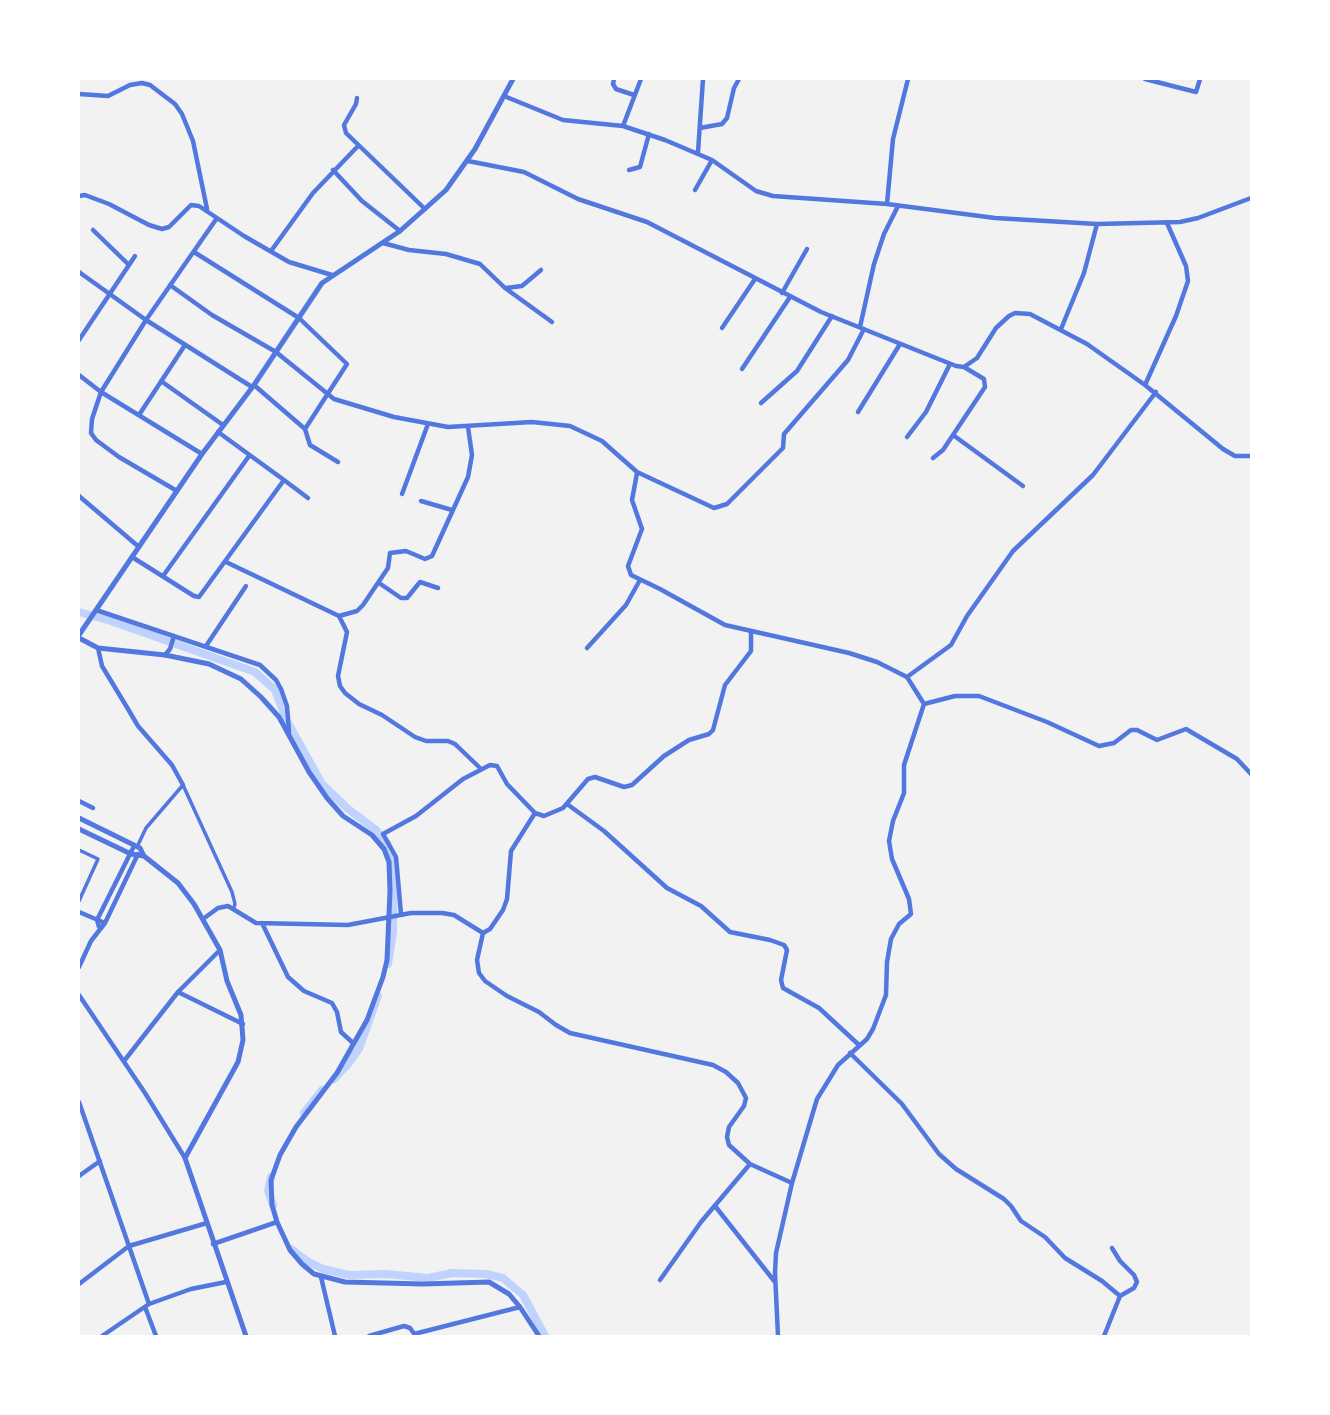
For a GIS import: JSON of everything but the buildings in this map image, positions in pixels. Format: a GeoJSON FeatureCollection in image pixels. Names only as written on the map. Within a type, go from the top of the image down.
{"type":"FeatureCollection","features":[{"type":"Feature","properties":{"kind":"street"},"geometry":{"type":"LineString","coordinates":[[513,79],[468,161],[446,190],[400,231],[322,283],[253,386],[202,454],[95,610],[81,625],[79,636],[98,648],[165,655],[209,664],[241,680],[270,707],[289,732],[309,772],[327,798],[343,816],[372,835],[387,855],[391,868],[387,960],[383,977],[367,1020],[333,1079],[296,1127],[275,1168],[270,1188],[277,1222],[296,1258],[321,1277],[360,1284],[489,1282],[509,1294],[539,1336]]}},
{"type":"Feature","properties":{"kind":"street"},"geometry":{"type":"LineString","coordinates":[[614,79],[616,89],[634,95]]}},
{"type":"Feature","properties":{"kind":"street"},"geometry":{"type":"LineString","coordinates":[[623,126],[641,79]]}},
{"type":"Feature","properties":{"kind":"street"},"geometry":{"type":"LineString","coordinates":[[698,152],[703,79]]}},
{"type":"Feature","properties":{"kind":"street"},"geometry":{"type":"LineString","coordinates":[[700,128],[722,124],[727,118],[734,88],[739,79]]}},
{"type":"Feature","properties":{"kind":"street"},"geometry":{"type":"LineString","coordinates":[[887,204],[893,139],[908,79]]}},
{"type":"Feature","properties":{"kind":"street"},"geometry":{"type":"LineString","coordinates":[[1145,79],[1196,92],[1200,79]]}},
{"type":"Feature","properties":{"kind":"street"},"geometry":{"type":"LineString","coordinates":[[79,94],[108,96],[135,81],[150,85],[175,104],[193,141],[207,210]]}},
{"type":"Feature","properties":{"kind":"street"},"geometry":{"type":"LineString","coordinates":[[504,96],[567,121],[623,126],[698,152],[742,183],[765,194],[887,204],[995,218],[1097,224],[1167,223],[1198,218],[1251,198]]}},
{"type":"Feature","properties":{"kind":"street"},"geometry":{"type":"LineString","coordinates":[[357,97],[344,125],[346,133],[425,210]]}},
{"type":"Feature","properties":{"kind":"street"},"geometry":{"type":"LineString","coordinates":[[629,170],[640,167],[643,162],[649,134]]}},
{"type":"Feature","properties":{"kind":"street"},"geometry":{"type":"LineString","coordinates":[[271,251],[313,193],[358,146]]}},
{"type":"Feature","properties":{"kind":"street"},"geometry":{"type":"LineString","coordinates":[[695,190],[712,160]]}},
{"type":"Feature","properties":{"kind":"street"},"geometry":{"type":"LineString","coordinates":[[468,161],[524,172],[578,199],[647,222],[790,297],[900,344],[964,367],[984,379],[985,387],[943,450],[933,458]]}},
{"type":"Feature","properties":{"kind":"street"},"geometry":{"type":"LineString","coordinates":[[333,170],[362,201],[400,231]]}},
{"type":"Feature","properties":{"kind":"street"},"geometry":{"type":"LineString","coordinates":[[79,196],[85,195],[109,204],[162,229],[169,227],[191,205],[199,205],[289,262],[332,275]]}},
{"type":"Feature","properties":{"kind":"street"},"geometry":{"type":"LineString","coordinates":[[170,285],[212,315],[276,352],[327,396],[351,406],[448,427],[532,422],[570,426],[602,441],[638,472],[714,508],[727,504],[783,447],[784,434],[842,368],[862,328],[874,264],[884,234],[898,206]]}},
{"type":"Feature","properties":{"kind":"street"},"geometry":{"type":"LineString","coordinates":[[177,491],[96,440],[91,433],[92,419],[100,392],[217,218]]}},
{"type":"Feature","properties":{"kind":"street"},"geometry":{"type":"LineString","coordinates":[[1145,385],[1177,316],[1188,281],[1186,266],[1167,223]]}},
{"type":"Feature","properties":{"kind":"street"},"geometry":{"type":"LineString","coordinates":[[1061,329],[1087,264],[1097,224]]}},
{"type":"Feature","properties":{"kind":"street"},"geometry":{"type":"LineString","coordinates":[[93,230],[128,264]]}},
{"type":"Feature","properties":{"kind":"street"},"geometry":{"type":"LineString","coordinates":[[383,243],[409,250],[446,254],[480,264],[505,288],[552,322]]}},
{"type":"Feature","properties":{"kind":"street"},"geometry":{"type":"LineString","coordinates":[[782,293],[807,249]]}},
{"type":"Feature","properties":{"kind":"street"},"geometry":{"type":"LineString","coordinates":[[194,252],[299,318],[347,363],[304,429]]}},
{"type":"Feature","properties":{"kind":"street"},"geometry":{"type":"LineString","coordinates":[[79,340],[135,256]]}},
{"type":"Feature","properties":{"kind":"street"},"geometry":{"type":"LineString","coordinates":[[505,288],[522,286],[541,271]]}},
{"type":"Feature","properties":{"kind":"street"},"geometry":{"type":"LineString","coordinates":[[79,272],[146,320],[253,386],[304,429],[310,446],[338,462]]}},
{"type":"Feature","properties":{"kind":"street"},"geometry":{"type":"LineString","coordinates":[[722,328],[755,279]]}},
{"type":"Feature","properties":{"kind":"street"},"geometry":{"type":"LineString","coordinates":[[743,369],[790,297]]}},
{"type":"Feature","properties":{"kind":"street"},"geometry":{"type":"LineString","coordinates":[[964,367],[977,358],[1001,322],[1015,313],[1030,314],[1061,329],[1156,392],[1223,449],[1236,456],[1251,456]]}},
{"type":"Feature","properties":{"kind":"street"},"geometry":{"type":"LineString","coordinates":[[761,403],[797,371],[832,316]]}},
{"type":"Feature","properties":{"kind":"street"},"geometry":{"type":"LineString","coordinates":[[858,412],[900,344]]}},
{"type":"Feature","properties":{"kind":"street"},"geometry":{"type":"LineString","coordinates":[[139,415],[185,345]]}},
{"type":"Feature","properties":{"kind":"street"},"geometry":{"type":"LineString","coordinates":[[907,437],[926,412],[950,364]]}},
{"type":"Feature","properties":{"kind":"street"},"geometry":{"type":"LineString","coordinates":[[79,375],[100,392],[202,454]]}},
{"type":"Feature","properties":{"kind":"street"},"geometry":{"type":"LineString","coordinates":[[161,381],[223,425]]}},
{"type":"Feature","properties":{"kind":"street"},"geometry":{"type":"LineString","coordinates":[[907,677],[951,645],[1013,551],[1093,475],[1156,392]]}},
{"type":"Feature","properties":{"kind":"street"},"geometry":{"type":"LineString","coordinates":[[401,494],[428,424]]}},
{"type":"Feature","properties":{"kind":"street"},"geometry":{"type":"LineString","coordinates":[[339,616],[357,611],[388,568],[388,558],[393,551],[406,551],[425,559],[432,556],[468,477],[472,456],[468,426]]}},
{"type":"Feature","properties":{"kind":"street"},"geometry":{"type":"LineString","coordinates":[[218,432],[309,498]]}},
{"type":"Feature","properties":{"kind":"street"},"geometry":{"type":"LineString","coordinates":[[953,435],[1023,486]]}},
{"type":"Feature","properties":{"kind":"street"},"geometry":{"type":"LineString","coordinates":[[163,576],[249,456]]}},
{"type":"Feature","properties":{"kind":"street"},"geometry":{"type":"LineString","coordinates":[[638,472],[632,500],[642,529],[628,570],[640,580],[725,625],[849,653],[877,662],[907,677],[924,704]]}},
{"type":"Feature","properties":{"kind":"street"},"geometry":{"type":"LineString","coordinates":[[132,557],[194,596],[203,595],[284,480]]}},
{"type":"Feature","properties":{"kind":"street"},"geometry":{"type":"LineString","coordinates":[[79,496],[139,547]]}},
{"type":"Feature","properties":{"kind":"street"},"geometry":{"type":"LineString","coordinates":[[421,502],[452,510]]}},
{"type":"Feature","properties":{"kind":"street"},"geometry":{"type":"LineString","coordinates":[[226,562],[339,616],[346,632],[338,676],[345,693],[359,705],[382,715],[415,737],[425,741],[448,741],[455,744],[480,768]]}},
{"type":"Feature","properties":{"kind":"street"},"geometry":{"type":"LineString","coordinates":[[587,648],[619,612],[640,580]]}},
{"type":"Feature","properties":{"kind":"street"},"geometry":{"type":"LineString","coordinates":[[379,583],[401,598],[407,598],[420,582],[438,588]]}},
{"type":"Feature","properties":{"kind":"street"},"geometry":{"type":"LineString","coordinates":[[206,646],[246,586]]}},
{"type":"Feature","properties":{"kind":"street"},"geometry":{"type":"LineString","coordinates":[[95,610],[260,665],[276,680],[287,706],[289,732]]}},
{"type":"Feature","properties":{"kind":"street"},"geometry":{"type":"LineString","coordinates":[[401,914],[396,857],[383,834],[416,816],[480,768],[490,765],[497,766],[507,784],[535,813],[544,816],[567,804],[588,779],[598,777],[624,788],[632,785],[664,756],[689,740],[709,734],[716,723],[726,685],[751,651],[751,631]]}},
{"type":"Feature","properties":{"kind":"street"},"geometry":{"type":"LineString","coordinates":[[165,655],[174,636]]}},
{"type":"Feature","properties":{"kind":"street"},"geometry":{"type":"LineString","coordinates":[[98,648],[102,666],[138,726],[172,765],[183,785],[232,892],[234,907]]}},
{"type":"Feature","properties":{"kind":"street"},"geometry":{"type":"LineString","coordinates":[[924,704],[955,696],[979,696],[1100,746],[1114,743],[1132,730],[1157,740],[1186,729],[1237,759],[1251,774]]}},
{"type":"Feature","properties":{"kind":"street"},"geometry":{"type":"LineString","coordinates":[[778,1336],[776,1253],[792,1183],[817,1099],[822,1086],[873,1029],[886,995],[891,939],[911,914],[909,899],[892,859],[889,841],[904,793],[904,765],[924,704]]}},
{"type":"Feature","properties":{"kind":"street"},"geometry":{"type":"LineString","coordinates":[[79,967],[99,928],[105,923],[137,855],[137,847],[146,828],[183,785]]}},
{"type":"Feature","properties":{"kind":"street"},"geometry":{"type":"LineString","coordinates":[[79,801],[93,808]]}},
{"type":"Feature","properties":{"kind":"street"},"geometry":{"type":"LineString","coordinates":[[567,804],[604,831],[667,888],[701,906],[730,932],[784,945],[787,950],[781,980],[783,988],[819,1008],[859,1045]]}},
{"type":"Feature","properties":{"kind":"street"},"geometry":{"type":"LineString","coordinates":[[535,813],[511,851],[507,899],[503,910],[490,929],[483,933],[477,960],[479,972],[485,982],[570,1032],[713,1065],[726,1072],[746,1098],[744,1106],[729,1128],[727,1142],[750,1164],[792,1183]]}},
{"type":"Feature","properties":{"kind":"street"},"geometry":{"type":"LineString","coordinates":[[79,818],[137,847]]}},
{"type":"Feature","properties":{"kind":"street"},"geometry":{"type":"LineString","coordinates":[[79,829],[137,855],[178,883],[220,950],[227,981],[243,1024],[243,1040],[239,1062],[185,1158]]}},
{"type":"Feature","properties":{"kind":"street"},"geometry":{"type":"LineString","coordinates":[[204,845],[209,843]]}},
{"type":"Feature","properties":{"kind":"street"},"geometry":{"type":"LineString","coordinates":[[99,928],[97,920],[137,855],[137,847]]}},
{"type":"Feature","properties":{"kind":"street"},"geometry":{"type":"LineString","coordinates":[[79,850],[98,859],[79,901]]}},
{"type":"Feature","properties":{"kind":"street"},"geometry":{"type":"LineString","coordinates":[[203,919],[218,908],[234,907],[250,920],[262,923],[348,925],[424,912],[454,915],[483,933]]}},
{"type":"Feature","properties":{"kind":"street"},"geometry":{"type":"LineString","coordinates":[[79,912],[105,923]]}},
{"type":"Feature","properties":{"kind":"street"},"geometry":{"type":"LineString","coordinates":[[262,923],[288,977],[304,991],[332,1003],[337,1012],[341,1032],[353,1043]]}},
{"type":"Feature","properties":{"kind":"street"},"geometry":{"type":"LineString","coordinates":[[124,1060],[178,992],[220,950]]}},
{"type":"Feature","properties":{"kind":"street"},"geometry":{"type":"LineString","coordinates":[[178,992],[243,1024]]}},
{"type":"Feature","properties":{"kind":"street"},"geometry":{"type":"LineString","coordinates":[[79,995],[124,1060],[185,1158],[246,1336]]}},
{"type":"Feature","properties":{"kind":"street"},"geometry":{"type":"LineString","coordinates":[[850,1053],[902,1104],[939,1154],[956,1169],[1004,1199],[1021,1221],[1045,1237],[1065,1258],[1102,1281],[1120,1296]]}},
{"type":"Feature","properties":{"kind":"street"},"geometry":{"type":"LineString","coordinates":[[79,1102],[129,1246],[156,1336]]}},
{"type":"Feature","properties":{"kind":"street"},"geometry":{"type":"LineString","coordinates":[[79,1176],[100,1161]]}},
{"type":"Feature","properties":{"kind":"street"},"geometry":{"type":"LineString","coordinates":[[660,1280],[701,1222],[750,1164]]}},
{"type":"Feature","properties":{"kind":"street"},"geometry":{"type":"LineString","coordinates":[[715,1206],[775,1283]]}},
{"type":"Feature","properties":{"kind":"street"},"geometry":{"type":"LineString","coordinates":[[213,1244],[277,1222]]}},
{"type":"Feature","properties":{"kind":"street"},"geometry":{"type":"LineString","coordinates":[[79,1283],[129,1246],[207,1223]]}},
{"type":"Feature","properties":{"kind":"street"},"geometry":{"type":"LineString","coordinates":[[1104,1336],[1120,1296],[1134,1288],[1137,1282],[1112,1248]]}},
{"type":"Feature","properties":{"kind":"street"},"geometry":{"type":"LineString","coordinates":[[321,1277],[335,1336]]}},
{"type":"Feature","properties":{"kind":"street"},"geometry":{"type":"LineString","coordinates":[[102,1336],[147,1305],[191,1289],[226,1282]]}},
{"type":"Feature","properties":{"kind":"street"},"geometry":{"type":"LineString","coordinates":[[369,1336],[404,1326],[410,1328],[415,1335],[520,1307]]}},
{"type":"Feature","properties":{"kind":"waterway"},"geometry":{"type":"LineString","coordinates":[[79,612],[255,672],[275,690],[287,721],[322,784],[348,809],[376,830],[387,843],[393,859],[394,875],[393,932],[388,964]]}},
{"type":"Feature","properties":{"kind":"waterway"},"geometry":{"type":"LineString","coordinates":[[334,1079],[359,1049],[378,996]]}},
{"type":"Feature","properties":{"kind":"waterway"},"geometry":{"type":"LineString","coordinates":[[304,1113],[322,1090]]}},
{"type":"Feature","properties":{"kind":"waterway"},"geometry":{"type":"LineString","coordinates":[[271,1177],[268,1191],[273,1205]]}},
{"type":"Feature","properties":{"kind":"waterway"},"geometry":{"type":"LineString","coordinates":[[291,1249],[323,1269],[349,1275],[386,1274],[428,1278],[452,1273],[486,1274],[503,1278],[523,1295],[545,1336]]}}]}
